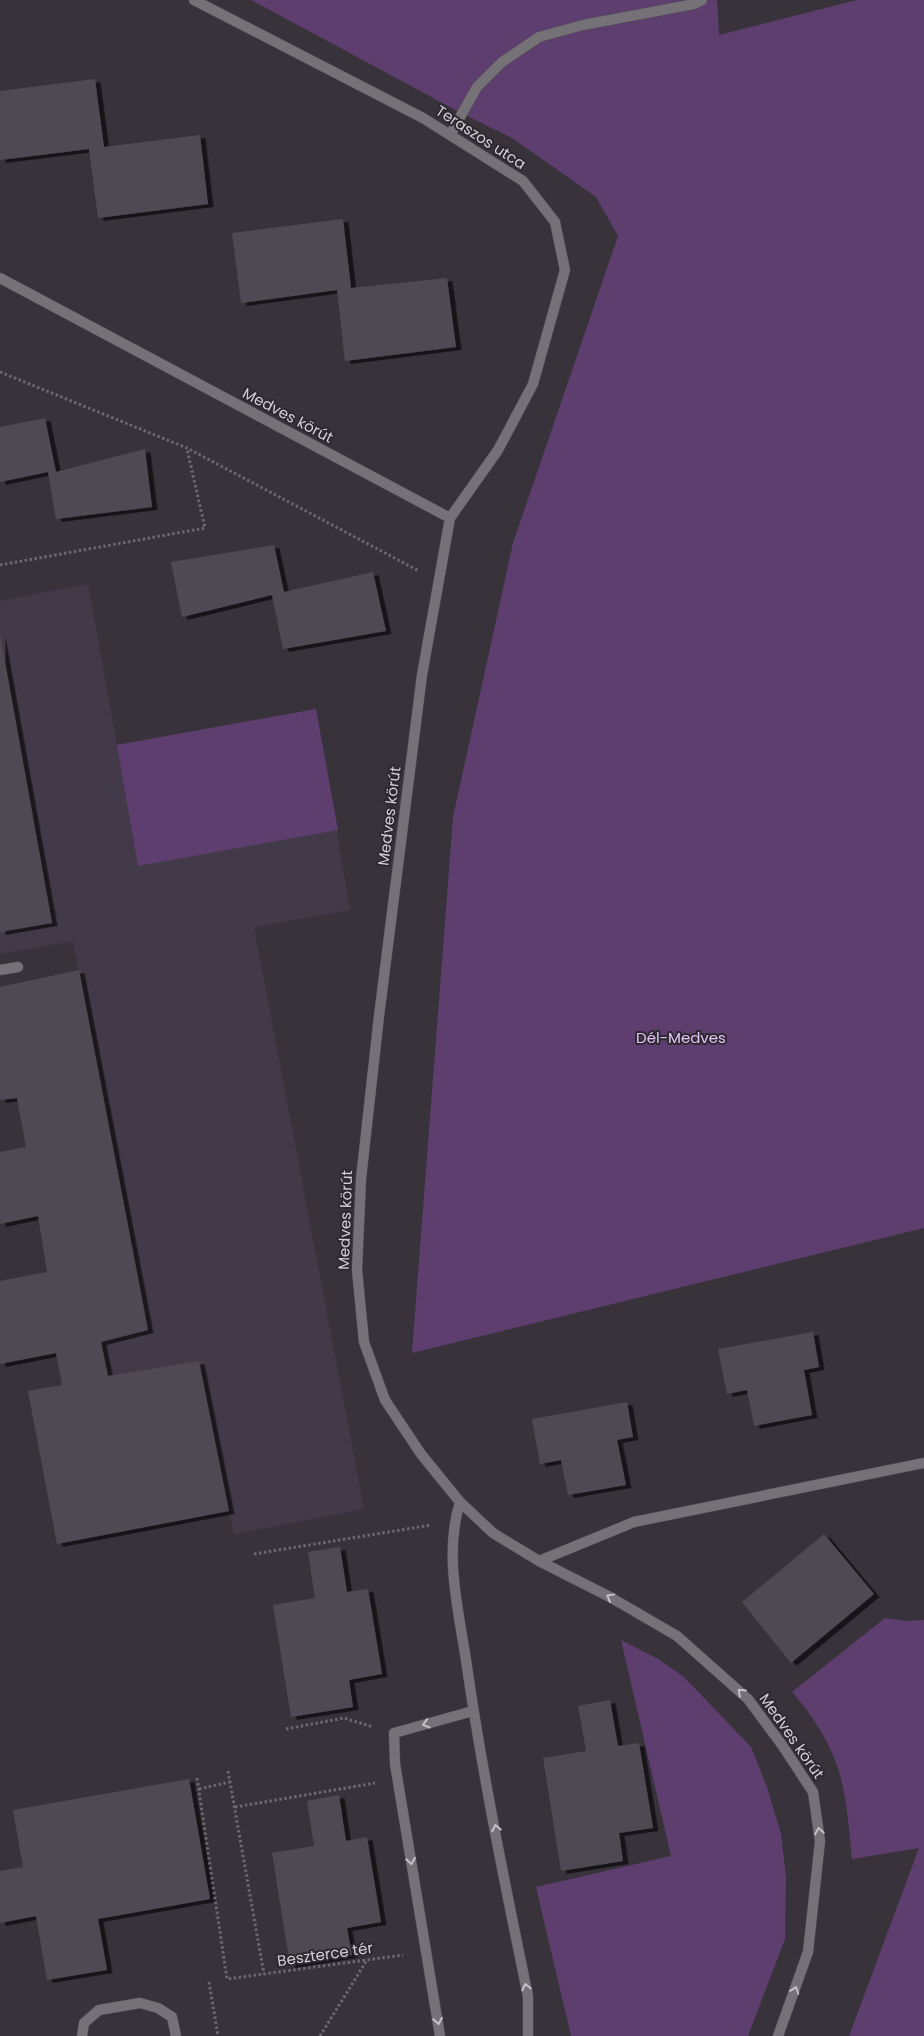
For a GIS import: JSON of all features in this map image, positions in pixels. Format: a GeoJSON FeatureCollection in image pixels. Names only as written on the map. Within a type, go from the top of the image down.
{"type":"FeatureCollection","features":[{"type":"Feature","properties":{"kind":"street","name":"Teraszos utca"},"geometry":{"type":"LineString","coordinates":[[194,0],[423,118],[523,181],[555,222],[566,270],[533,384],[498,450],[450,518]]}},
{"type":"Feature","properties":{"kind":"street"},"geometry":{"type":"LineString","coordinates":[[450,135],[477,87],[502,62],[539,37],[583,25],[694,4],[702,0]]}},
{"type":"Feature","properties":{"kind":"street","name":"Medves körút"},"geometry":{"type":"LineString","coordinates":[[0,278],[450,518],[422,675],[380,1007],[361,1179],[357,1270],[364,1342],[385,1400],[421,1454],[460,1502],[493,1533],[539,1561],[610,1597],[677,1636],[748,1699],[782,1745],[813,1792],[820,1841],[808,1952],[778,2036]]}},
{"type":"Feature","properties":{"kind":"street"},"geometry":{"type":"LineString","coordinates":[[0,970],[18,967]]}},
{"type":"Feature","properties":{"kind":"street"},"geometry":{"type":"LineString","coordinates":[[539,1561],[634,1522],[924,1463]]}},
{"type":"Feature","properties":{"kind":"street"},"geometry":{"type":"LineString","coordinates":[[460,1502],[454,1522],[454,1577],[473,1711],[528,1996],[528,2036]]}},
{"type":"Feature","properties":{"kind":"street"},"geometry":{"type":"LineString","coordinates":[[440,2036],[398,1779],[394,1733],[473,1711]]}},
{"type":"Feature","properties":{"kind":"street"},"geometry":{"type":"LineString","coordinates":[[82,2036],[84,2023],[99,2010],[140,2003],[158,2008],[172,2017],[176,2036]]}},
{"type":"Feature","properties":{"kind":"path"},"geometry":{"type":"LineString","coordinates":[[0,372],[187,448],[403,561],[439,582]]}},
{"type":"Feature","properties":{"kind":"path"},"geometry":{"type":"LineString","coordinates":[[0,564],[205,528],[187,448]]}},
{"type":"Feature","properties":{"kind":"path"},"geometry":{"type":"LineString","coordinates":[[254,1554],[454,1522]]}},
{"type":"Feature","properties":{"kind":"path"},"geometry":{"type":"LineString","coordinates":[[286,1729],[344,1718],[394,1733]]}},
{"type":"Feature","properties":{"kind":"path"},"geometry":{"type":"LineString","coordinates":[[228,1771],[264,1974]]}},
{"type":"Feature","properties":{"kind":"path"},"geometry":{"type":"LineString","coordinates":[[197,1778],[200,1789],[230,1782]]}},
{"type":"Feature","properties":{"kind":"path"},"geometry":{"type":"LineString","coordinates":[[235,1807],[398,1779]]}},
{"type":"Feature","properties":{"kind":"path","name":"Beszterce tér"},"geometry":{"type":"LineString","coordinates":[[200,1789],[227,1979],[367,1959],[426,1953]]}},
{"type":"Feature","properties":{"kind":"path"},"geometry":{"type":"LineString","coordinates":[[320,2036],[367,1959]]}},
{"type":"Feature","properties":{"kind":"path"},"geometry":{"type":"LineString","coordinates":[[209,1982],[218,2036]]}},
{"type":"Feature","properties":{"kind":"shaded area"},"geometry":{"type":"Polygon","coordinates":[[[88,584],[117,745],[316,709],[350,910],[254,927],[364,1509],[234,1534],[199,1361],[108,1376],[101,1342],[148,1330],[73,941],[0,954],[0,601],[88,584]]]}},
{"type":"Feature","properties":{"kind":"green space","name":"Dél-Medves"},"geometry":{"type":"Polygon","coordinates":[[[251,0],[717,0],[719,35],[857,0],[924,0],[924,1228],[412,1353],[453,817],[513,543],[618,236],[596,197],[512,138],[461,113],[251,0]]]}},
{"type":"Feature","properties":{"kind":"green space"},"geometry":{"type":"Polygon","coordinates":[[[316,709],[338,830],[138,866],[117,745],[316,709]]]}},
{"type":"Feature","properties":{"kind":"green space"},"geometry":{"type":"Polygon","coordinates":[[[885,1618],[906,1621],[924,1620],[924,2036],[849,2036],[919,1848],[852,1859],[846,1802],[838,1768],[819,1728],[792,1692],[885,1618]]]}},
{"type":"Feature","properties":{"kind":"green space"},"geometry":{"type":"Polygon","coordinates":[[[621,1640],[658,1659],[684,1677],[751,1747],[767,1787],[781,1834],[786,1877],[785,1939],[748,2036],[571,2036],[536,1887],[671,1856],[621,1640]]]}},
{"type":"Feature","properties":{"kind":"building"},"geometry":{"type":"Polygon","coordinates":[[[95,79],[104,147],[200,135],[208,204],[98,218],[89,149],[0,160],[0,91],[95,79]]]}},
{"type":"Feature","properties":{"kind":"building"},"geometry":{"type":"Polygon","coordinates":[[[343,219],[351,288],[447,278],[456,347],[345,361],[337,290],[241,303],[232,233],[343,219]]]}},
{"type":"Feature","properties":{"kind":"building"},"geometry":{"type":"Polygon","coordinates":[[[45,418],[56,472],[145,449],[152,507],[56,519],[48,472],[0,482],[0,427],[45,418]]]}},
{"type":"Feature","properties":{"kind":"building"},"geometry":{"type":"Polygon","coordinates":[[[274,545],[284,592],[373,572],[386,631],[283,649],[272,595],[182,617],[171,562],[274,545]]]}},
{"type":"Feature","properties":{"kind":"building"},"geometry":{"type":"Polygon","coordinates":[[[0,634],[52,923],[0,932],[0,634]]]}},
{"type":"Feature","properties":{"kind":"building"},"geometry":{"type":"Polygon","coordinates":[[[79,970],[148,1330],[101,1342],[108,1376],[199,1361],[229,1511],[57,1544],[28,1391],[62,1385],[56,1353],[0,1364],[0,1281],[47,1272],[38,1216],[0,1224],[0,1152],[26,1147],[17,1098],[0,1100],[0,987],[79,970]]]}},
{"type":"Feature","properties":{"kind":"building"},"geometry":{"type":"Polygon","coordinates":[[[813,1332],[819,1367],[804,1370],[812,1415],[754,1426],[747,1390],[727,1394],[718,1349],[813,1332]]]}},
{"type":"Feature","properties":{"kind":"building"},"geometry":{"type":"Polygon","coordinates":[[[627,1402],[633,1437],[617,1440],[626,1485],[568,1495],[561,1460],[540,1464],[532,1419],[627,1402]]]}},
{"type":"Feature","properties":{"kind":"building"},"geometry":{"type":"Polygon","coordinates":[[[824,1534],[874,1594],[791,1663],[742,1602],[824,1534]]]}},
{"type":"Feature","properties":{"kind":"building"},"geometry":{"type":"Polygon","coordinates":[[[340,1547],[347,1592],[368,1589],[382,1674],[349,1680],[353,1707],[291,1717],[273,1605],[315,1598],[308,1552],[340,1547]]]}},
{"type":"Feature","properties":{"kind":"building"},"geometry":{"type":"Polygon","coordinates":[[[610,1700],[618,1746],[639,1743],[653,1828],[619,1833],[623,1861],[561,1871],[543,1758],[586,1751],[578,1706],[610,1700]]]}},
{"type":"Feature","properties":{"kind":"building"},"geometry":{"type":"Polygon","coordinates":[[[189,1779],[210,1899],[98,1919],[107,1970],[47,1980],[36,1916],[0,1923],[0,1871],[23,1867],[13,1810],[189,1779]]]}},
{"type":"Feature","properties":{"kind":"building"},"geometry":{"type":"Polygon","coordinates":[[[339,1795],[346,1841],[367,1837],[381,1922],[347,1928],[352,1955],[290,1965],[272,1853],[314,1846],[307,1801],[339,1795]]]}}]}
